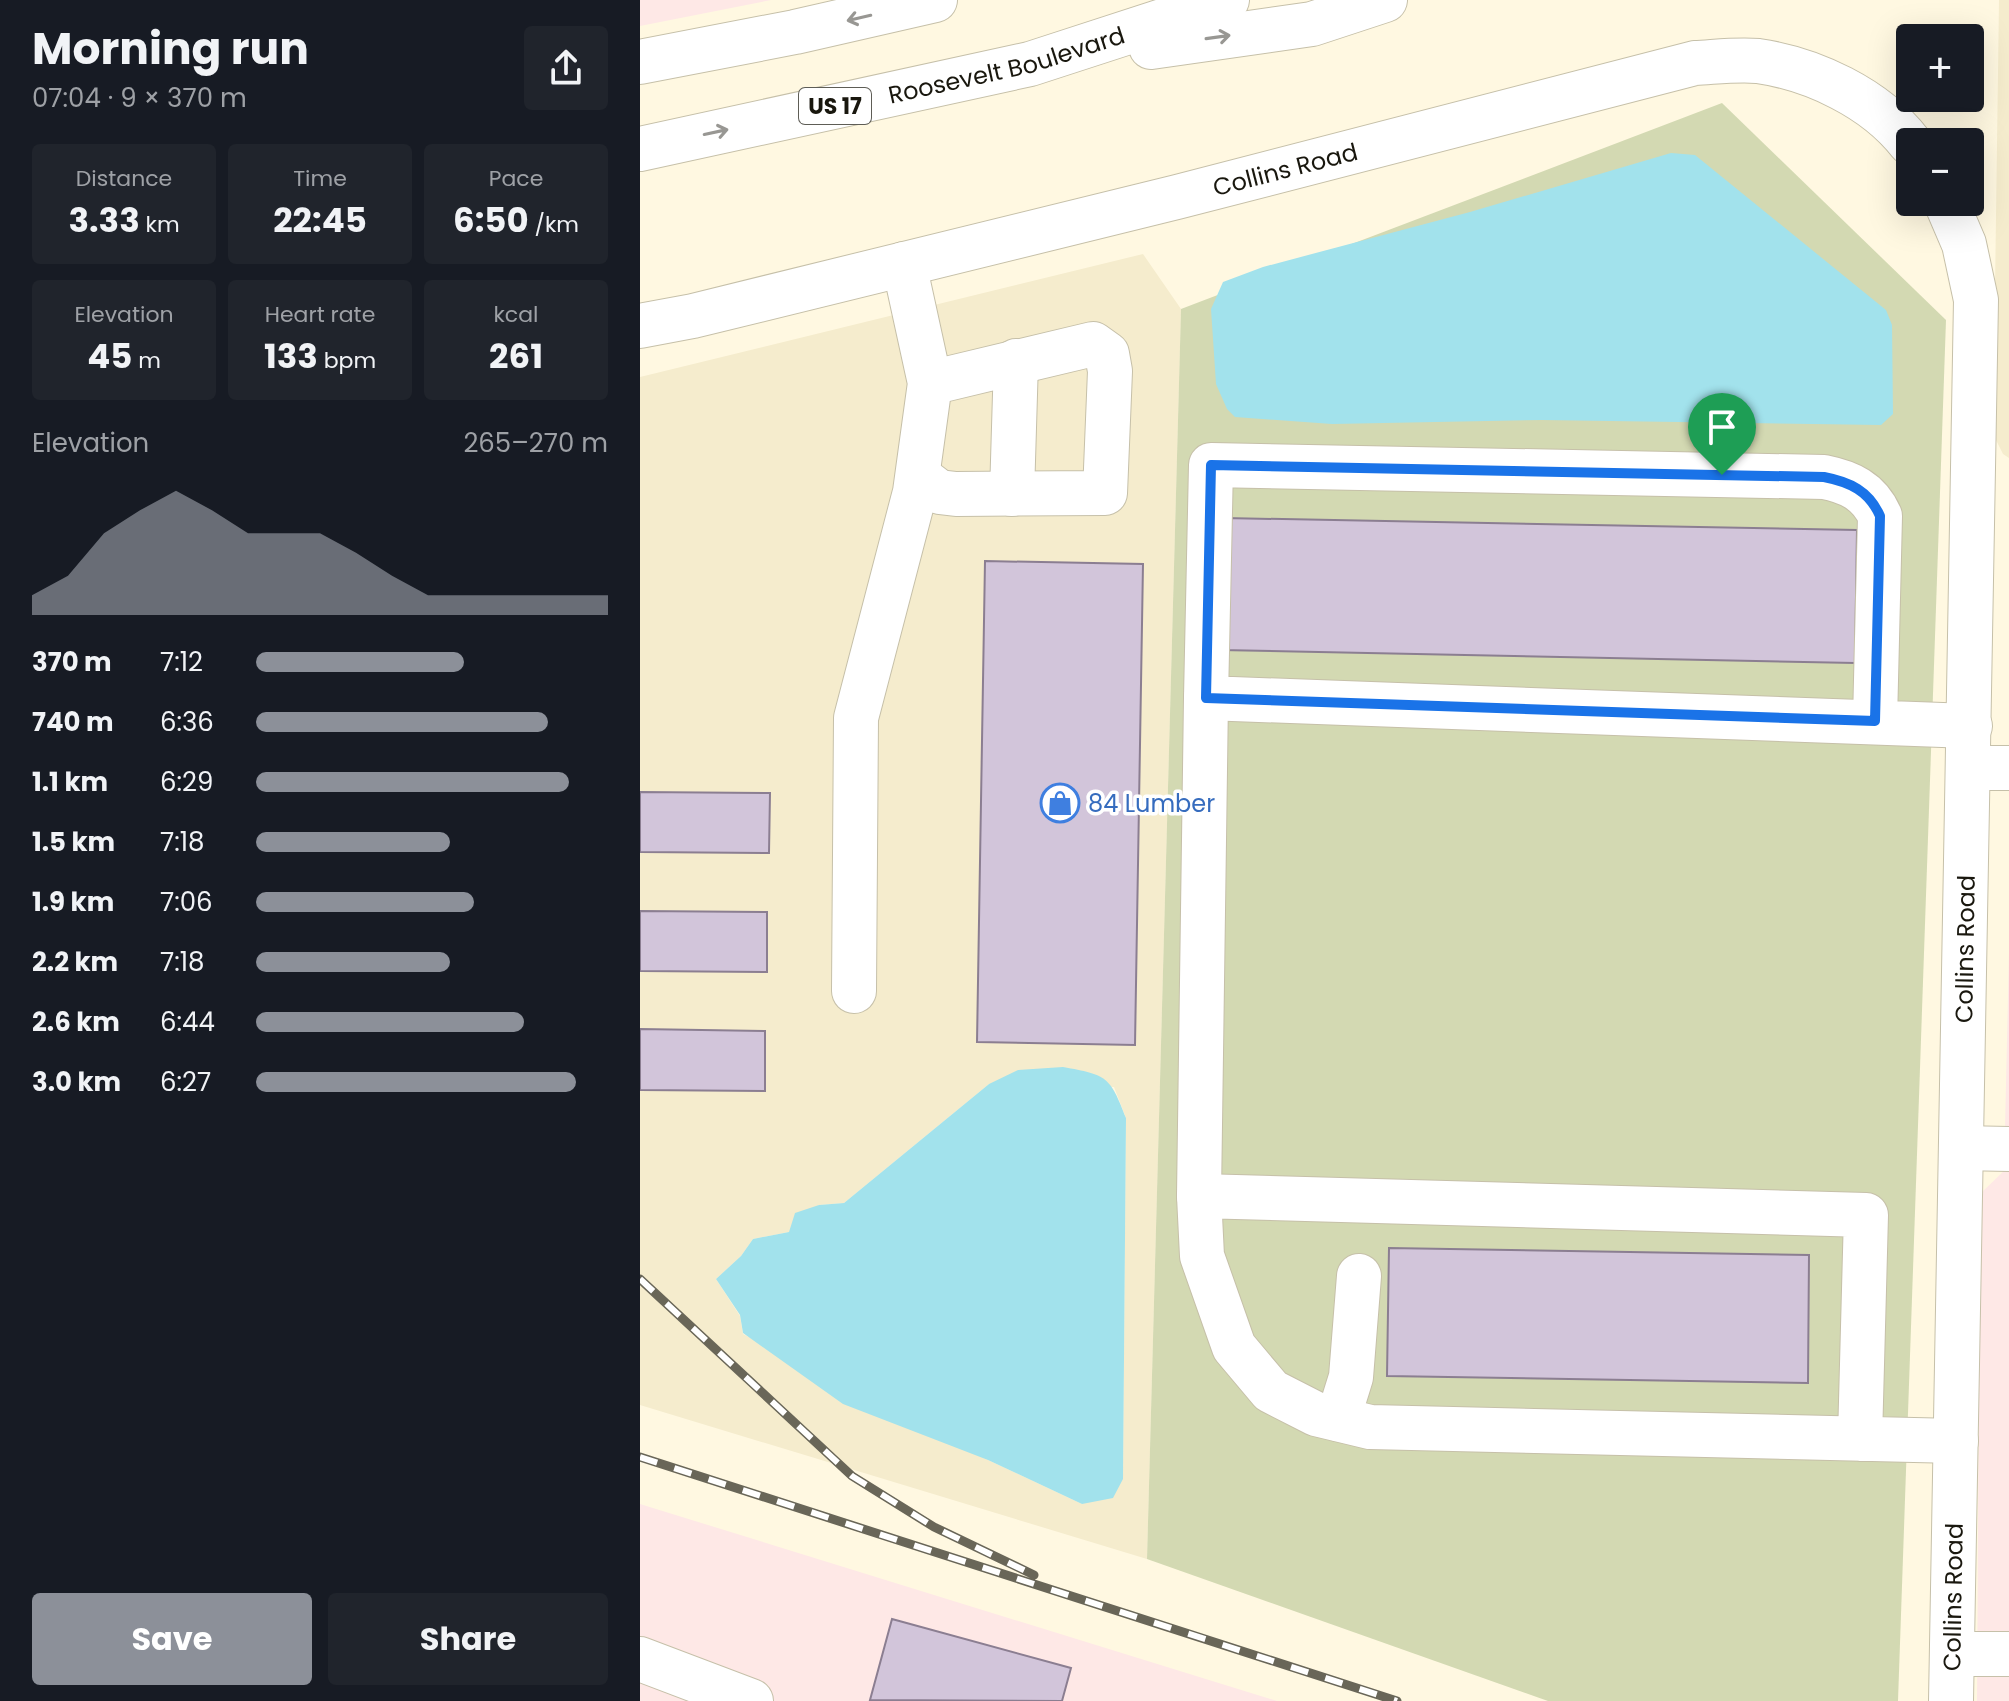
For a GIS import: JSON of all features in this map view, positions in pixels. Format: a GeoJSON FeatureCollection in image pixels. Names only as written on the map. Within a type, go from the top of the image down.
{"type":"FeatureCollection","features":[{"type":"Feature","properties":{"kind":"main road"},"geometry":{"type":"LineString","coordinates":[[640,62],[795,32],[935,0]]}},
{"type":"Feature","properties":{"kind":"main road","name":"Roosevelt Boulevard"},"geometry":{"type":"LineString","coordinates":[[640,149],[1030,64],[1227,0]]}},
{"type":"Feature","properties":{"kind":"main road"},"geometry":{"type":"LineString","coordinates":[[1030,64],[1312,24],[1385,0]]}},
{"type":"Feature","properties":{"kind":"main road","name":"Collins Road"},"geometry":{"type":"LineString","coordinates":[[640,326],[693,316],[1177,197],[1695,63],[1755,61],[1801,70],[1854,95],[1897,128]]}},
{"type":"Feature","properties":{"kind":"main road","name":"Collins Road"},"geometry":{"type":"LineString","coordinates":[[1951,1701],[1961,1148],[1982,754],[1992,479],[1992,379],[1964,244],[1952,216]]}},
{"type":"Feature","properties":{"kind":"main road"},"geometry":{"type":"LineString","coordinates":[[854,991],[856,718],[918,476],[930,383],[904,264]]}},
{"type":"Feature","properties":{"kind":"main road"},"geometry":{"type":"LineString","coordinates":[[918,476],[939,492],[956,494],[1105,493],[1110,371],[1107,354],[1093,344],[930,383]]}},
{"type":"Feature","properties":{"kind":"main road"},"geometry":{"type":"LineString","coordinates":[[1012,494],[1016,361]]}},
{"type":"Feature","properties":{"kind":"main road"},"geometry":{"type":"LineString","coordinates":[[1875,721],[1880,516],[1875,505],[1856,486],[1824,477],[1211,465],[1199,1196],[1202,1256],[1234,1347],[1271,1391],[1316,1414],[1370,1427],[1956,1441]]}},
{"type":"Feature","properties":{"kind":"main road"},"geometry":{"type":"LineString","coordinates":[[1206,698],[1875,721],[1982,754]]}},
{"type":"Feature","properties":{"kind":"main road"},"geometry":{"type":"LineString","coordinates":[[1961,1148],[2009,1149]]}},
{"type":"Feature","properties":{"kind":"main road"},"geometry":{"type":"LineString","coordinates":[[1199,1196],[1866,1215],[1860,1439]]}},
{"type":"Feature","properties":{"kind":"main road"},"geometry":{"type":"LineString","coordinates":[[1338,1419],[1351,1377],[1359,1276]]}},
{"type":"Feature","properties":{"kind":"main road"},"geometry":{"type":"LineString","coordinates":[[1952,1654],[2009,1654]]}},
{"type":"Feature","properties":{"kind":"main road"},"geometry":{"type":"LineString","coordinates":[[640,1659],[751,1701]]}},
{"type":"Feature","properties":{"kind":"shaded area"},"geometry":{"type":"Polygon","coordinates":[[[640,0],[771,0],[640,26],[640,0]]]}},
{"type":"Feature","properties":{"kind":"shaded area"},"geometry":{"type":"Polygon","coordinates":[[[1999,0],[2009,0],[2009,458],[2003,454],[1993,434],[1999,0]]]}},
{"type":"Feature","properties":{"kind":"shaded area"},"geometry":{"type":"Polygon","coordinates":[[[1143,254],[1181,309],[1147,1559],[640,1405],[640,377],[1143,254]],[[989,1084],[844,1203],[819,1205],[789,1232],[753,1239],[741,1256],[716,1279],[740,1316],[743,1334],[988,1460],[1082,1504],[1123,1479],[1126,1118],[1114,1087],[989,1084]]]}},
{"type":"Feature","properties":{"kind":"shaded area"},"geometry":{"type":"Polygon","coordinates":[[[2009,952],[2009,1131],[2005,1128],[2009,952]]]}},
{"type":"Feature","properties":{"kind":"shaded area"},"geometry":{"type":"Polygon","coordinates":[[[2009,1166],[2009,1701],[1977,1701],[1980,1194],[2009,1166]]]}},
{"type":"Feature","properties":{"kind":"shaded area"},"geometry":{"type":"Polygon","coordinates":[[[640,1504],[1277,1701],[640,1701],[640,1504]]]}},
{"type":"Feature","properties":{"kind":"green space"},"geometry":{"type":"Polygon","coordinates":[[[1722,103],[1946,320],[1898,1701],[1548,1701],[1147,1559],[1181,309],[1722,103]]]}},
{"type":"Feature","properties":{"kind":"water"},"geometry":{"type":"Polygon","coordinates":[[[1671,153],[1695,155],[1886,310],[1892,325],[1893,414],[1881,425],[1542,420],[1332,424],[1235,417],[1227,409],[1216,384],[1211,309],[1223,282],[1263,267],[1470,212],[1671,153]]]}},
{"type":"Feature","properties":{"kind":"water"},"geometry":{"type":"Polygon","coordinates":[[[1063,1067],[1089,1072],[1105,1080],[1116,1093],[1126,1118],[1123,1479],[1113,1498],[1082,1504],[988,1460],[843,1404],[743,1333],[740,1315],[716,1279],[741,1256],[753,1239],[789,1232],[795,1213],[819,1205],[844,1203],[989,1084],[1018,1070],[1063,1067]]]}},
{"type":"Feature","properties":{"kind":"building"},"geometry":{"type":"Polygon","coordinates":[[[1224,518],[1857,530],[1855,663],[1221,650],[1224,518]]]}},
{"type":"Feature","properties":{"kind":"building","name":"84 Lumber"},"geometry":{"type":"Polygon","coordinates":[[[985,561],[1143,564],[1135,1045],[977,1042],[985,561]]]}},
{"type":"Feature","properties":{"kind":"building"},"geometry":{"type":"Polygon","coordinates":[[[640,792],[770,793],[769,853],[640,852],[640,792]]]}},
{"type":"Feature","properties":{"kind":"building"},"geometry":{"type":"Polygon","coordinates":[[[640,911],[767,912],[767,972],[640,971],[640,911]]]}},
{"type":"Feature","properties":{"kind":"building"},"geometry":{"type":"Polygon","coordinates":[[[640,1029],[765,1031],[765,1091],[640,1090],[640,1029]]]}},
{"type":"Feature","properties":{"kind":"building"},"geometry":{"type":"Polygon","coordinates":[[[1389,1248],[1809,1255],[1808,1383],[1387,1376],[1389,1248]]]}},
{"type":"Feature","properties":{"kind":"building"},"geometry":{"type":"Polygon","coordinates":[[[892,1619],[1071,1668],[1062,1701],[870,1700],[892,1619]]]}},
{"type":"Feature","properties":{"kind":"railway"},"geometry":{"type":"LineString","coordinates":[[640,1279],[852,1476],[934,1527],[1034,1575]]}},
{"type":"Feature","properties":{"kind":"railway"},"geometry":{"type":"LineString","coordinates":[[640,1457],[1397,1701]]}},
{"type":"Feature","properties":{"kind":"place","name":"84 Lumber"},"geometry":{"type":"Point","coordinates":[1060,803]}},
{"type":"Feature","properties":{"kind":"route"},"geometry":{"type":"LineString","coordinates":[[1211,465],[1722,475],[1824,477],[1845,481],[1856,486],[1875,505],[1880,516],[1875,721],[1206,698],[1211,465]]}}]}
